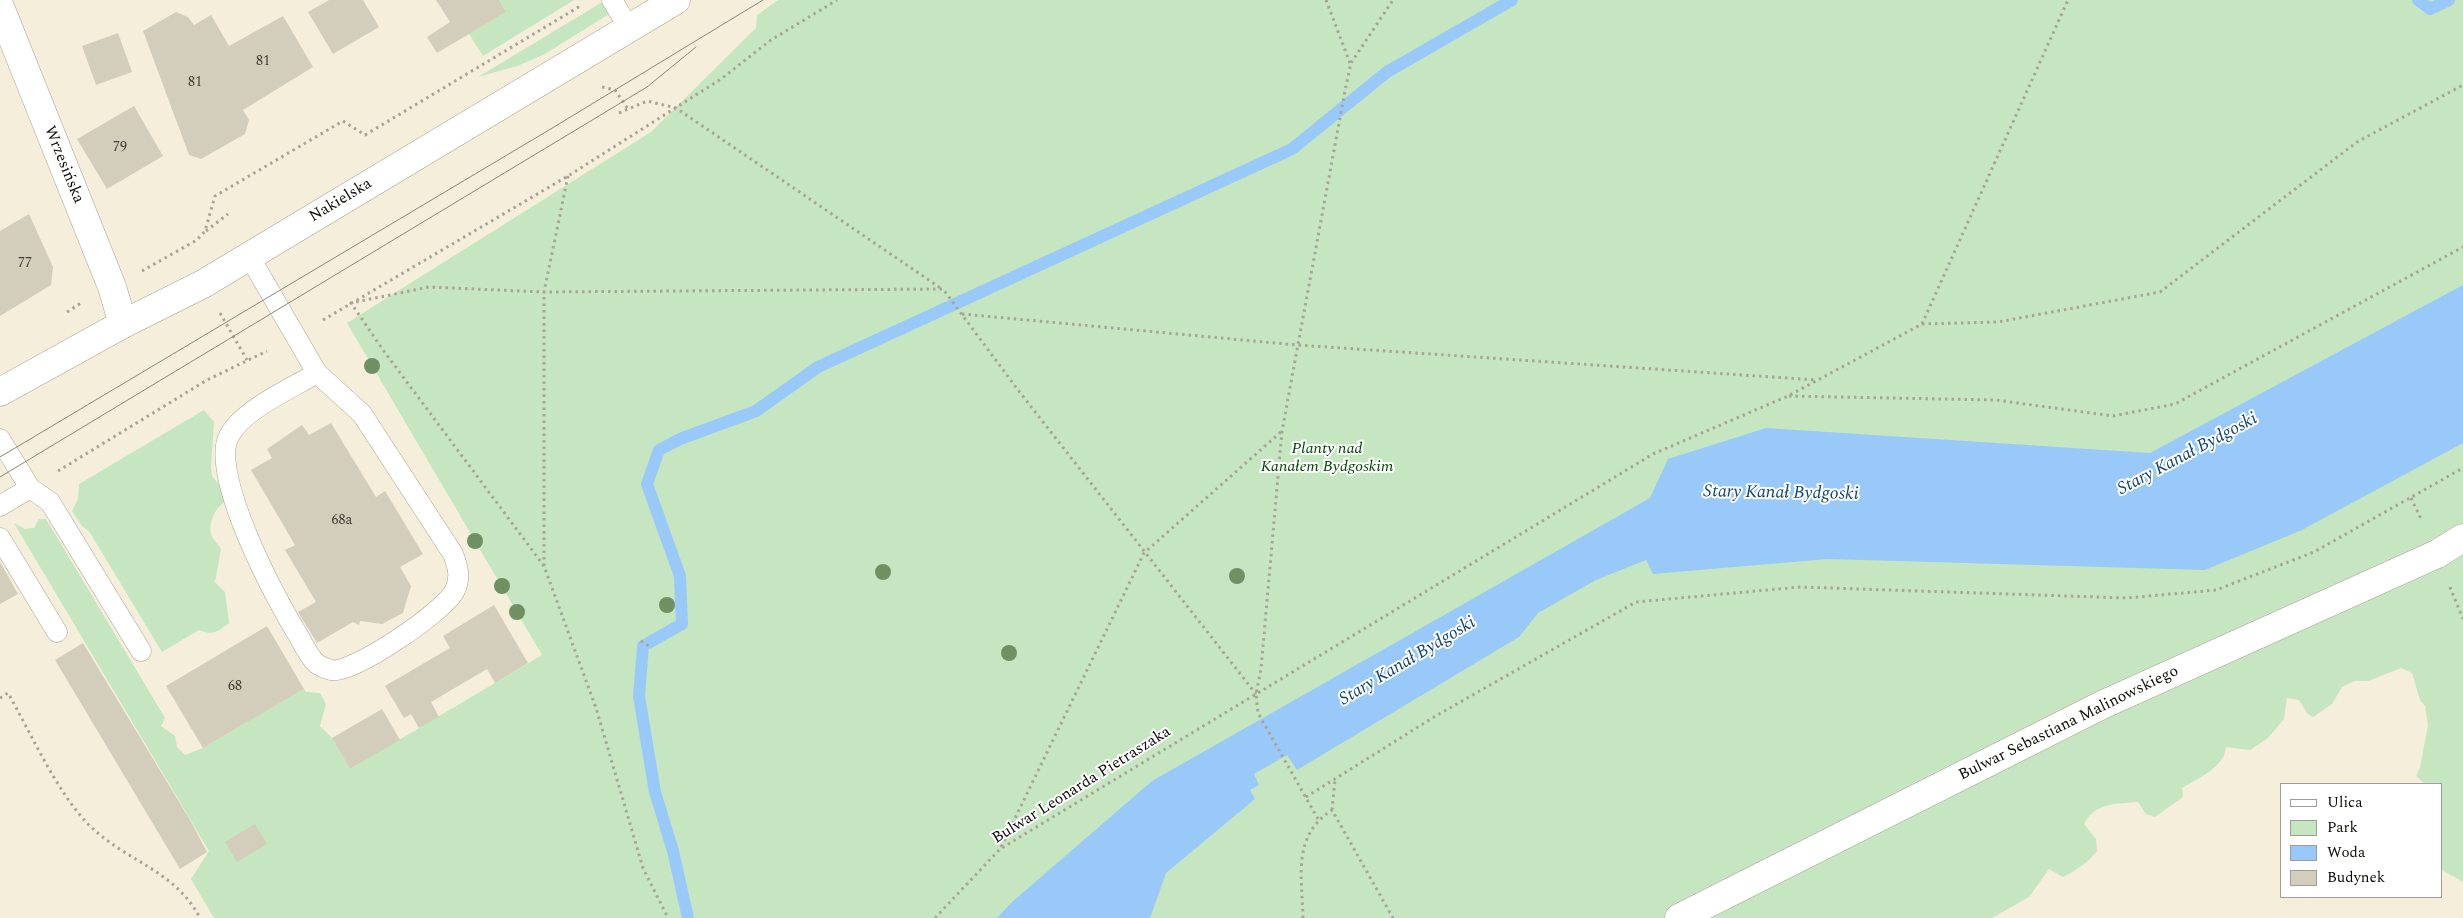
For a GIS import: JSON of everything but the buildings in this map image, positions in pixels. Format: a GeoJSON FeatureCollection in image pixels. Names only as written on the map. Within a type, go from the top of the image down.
{"type":"FeatureCollection","features":[{"type":"Feature","properties":{"kind":"street","name":"Nakielska"},"geometry":{"type":"LineString","coordinates":[[0,392],[123,324],[203,284],[676,0]]}},
{"type":"Feature","properties":{"kind":"street","name":"Wrzesińska"},"geometry":{"type":"LineString","coordinates":[[0,7],[112,287],[123,324]]}},
{"type":"Feature","properties":{"kind":"street","name":"Bulwar Sebastiana Malinowskiego"},"geometry":{"type":"LineString","coordinates":[[1679,918],[2104,704],[2437,554],[2463,538]]}},
{"type":"Feature","properties":{"kind":"lane"},"geometry":{"type":"LineString","coordinates":[[612,0],[629,28]]}},
{"type":"Feature","properties":{"kind":"lane"},"geometry":{"type":"LineString","coordinates":[[249,256],[317,373],[362,414],[452,554],[459,571],[455,591],[424,621],[365,659],[344,670],[333,671],[317,664],[276,599],[243,527],[225,459],[228,436],[243,417],[317,373]]}},
{"type":"Feature","properties":{"kind":"lane"},"geometry":{"type":"LineString","coordinates":[[0,439],[30,488],[50,502],[141,651]]}},
{"type":"Feature","properties":{"kind":"lane"},"geometry":{"type":"LineString","coordinates":[[0,506],[30,488]]}},
{"type":"Feature","properties":{"kind":"lane"},"geometry":{"type":"LineString","coordinates":[[0,538],[57,632]]}},
{"type":"Feature","properties":{"kind":"path"},"geometry":{"type":"LineString","coordinates":[[30,488],[207,380],[295,337],[568,176],[721,79],[771,40],[837,0]]}},
{"type":"Feature","properties":{"kind":"path"},"geometry":{"type":"LineString","coordinates":[[1326,0],[1350,63]]}},
{"type":"Feature","properties":{"kind":"path"},"geometry":{"type":"LineString","coordinates":[[1318,819],[1258,714],[1256,694],[1261,669],[1282,431],[1350,63],[1393,0]]}},
{"type":"Feature","properties":{"kind":"path"},"geometry":{"type":"LineString","coordinates":[[2068,0],[1922,324],[1998,322],[2160,292],[2357,142],[2463,85]]}},
{"type":"Feature","properties":{"kind":"path"},"geometry":{"type":"LineString","coordinates":[[205,231],[215,196],[343,122],[365,135],[583,5]]}},
{"type":"Feature","properties":{"kind":"path"},"geometry":{"type":"LineString","coordinates":[[602,87],[615,90],[628,109]]}},
{"type":"Feature","properties":{"kind":"path"},"geometry":{"type":"LineString","coordinates":[[619,113],[647,101],[676,108],[944,291],[1144,553],[1256,694]]}},
{"type":"Feature","properties":{"kind":"path"},"geometry":{"type":"LineString","coordinates":[[544,566],[544,292],[568,176]]}},
{"type":"Feature","properties":{"kind":"path"},"geometry":{"type":"LineString","coordinates":[[65,313],[197,240],[205,231],[228,214]]}},
{"type":"Feature","properties":{"kind":"path"},"geometry":{"type":"LineString","coordinates":[[1788,396],[1996,400],[2112,416],[2175,404],[2463,247]]}},
{"type":"Feature","properties":{"kind":"path"},"geometry":{"type":"LineString","coordinates":[[351,303],[429,287],[544,292],[944,291]]}},
{"type":"Feature","properties":{"kind":"path"},"geometry":{"type":"LineString","coordinates":[[351,303],[383,350],[544,566],[596,708],[643,868],[668,918]]}},
{"type":"Feature","properties":{"kind":"path"},"geometry":{"type":"LineString","coordinates":[[961,313],[1297,345],[1817,380]]}},
{"type":"Feature","properties":{"kind":"path","name":"Bulwar Leonarda Pietraszaka"},"geometry":{"type":"LineString","coordinates":[[935,918],[1000,849],[1653,454],[1788,396],[1922,324]]}},
{"type":"Feature","properties":{"kind":"path"},"geometry":{"type":"LineString","coordinates":[[1000,849],[1144,553],[1282,431]]}},
{"type":"Feature","properties":{"kind":"path"},"geometry":{"type":"LineString","coordinates":[[1306,797],[1434,717],[1636,602],[1800,587],[2127,598],[2216,590],[2314,552],[2463,468]]}},
{"type":"Feature","properties":{"kind":"path"},"geometry":{"type":"LineString","coordinates":[[640,641],[652,648]]}},
{"type":"Feature","properties":{"kind":"path"},"geometry":{"type":"LineString","coordinates":[[0,698],[8,693],[68,798],[90,826],[113,846],[161,873],[181,890],[192,903],[200,918]]}},
{"type":"Feature","properties":{"kind":"path"},"geometry":{"type":"LineString","coordinates":[[1335,780],[1332,810],[1393,918]]}},
{"type":"Feature","properties":{"kind":"path"},"geometry":{"type":"LineString","coordinates":[[1304,918],[1301,851],[1318,819],[1332,810]]}},
{"type":"Feature","properties":{"kind":"green space"},"geometry":{"type":"Polygon","coordinates":[[[499,0],[574,0],[483,56],[469,34],[506,12],[499,0]]]}},
{"type":"Feature","properties":{"kind":"green space","name":"Planty nad Kanałem Bydgoskim"},"geometry":{"type":"Polygon","coordinates":[[[778,0],[2463,0],[2463,882],[2443,871],[2443,783],[2424,783],[2416,776],[2420,768],[2428,725],[2425,706],[2420,700],[2412,673],[2401,668],[2368,681],[2354,681],[2342,687],[2332,704],[2313,717],[2307,713],[2299,700],[2287,698],[2284,719],[2268,738],[2250,750],[2226,747],[2221,761],[2216,766],[2182,788],[2183,797],[2155,817],[2146,814],[2138,802],[2115,804],[2100,808],[2084,824],[2096,839],[2097,851],[2082,866],[2063,877],[2049,869],[2029,897],[1992,918],[214,918],[191,879],[209,851],[14,523],[25,529],[34,528],[39,519],[46,519],[165,718],[161,726],[175,736],[177,747],[185,755],[203,748],[304,689],[306,692],[320,693],[326,704],[320,726],[332,738],[350,769],[542,655],[347,323],[651,132],[756,28],[757,15],[778,0]]]}},
{"type":"Feature","properties":{"kind":"green space"},"geometry":{"type":"Polygon","coordinates":[[[604,1],[611,13],[543,55],[517,66],[478,77],[604,1]]]}},
{"type":"Feature","properties":{"kind":"green space"},"geometry":{"type":"Polygon","coordinates":[[[204,410],[214,422],[212,476],[228,495],[226,501],[218,508],[212,518],[211,535],[221,549],[215,582],[225,592],[229,623],[212,633],[199,630],[162,652],[89,531],[82,526],[72,511],[78,499],[79,484],[204,410]]]}},
{"type":"Feature","properties":{"kind":"water","name":"Stary Kanał Bydgoski"},"geometry":{"type":"Polygon","coordinates":[[[2463,285],[2463,443],[2302,530],[2205,570],[1828,559],[1653,574],[1646,560],[1596,580],[1538,613],[1519,637],[1297,770],[1287,755],[1254,774],[1259,785],[1250,790],[1255,799],[1166,873],[1150,918],[997,918],[1011,903],[1152,781],[1650,498],[1668,459],[1766,428],[2150,453],[2463,285]]]}},
{"type":"Feature","properties":{"kind":"waterway"},"geometry":{"type":"LineString","coordinates":[[688,918],[673,851],[655,792],[639,696],[643,646],[682,624],[680,576],[647,484],[659,450],[680,439],[756,411],[818,367],[1292,149],[1387,72],[1512,0]]}},
{"type":"Feature","properties":{"kind":"waterway"},"geometry":{"type":"LineString","coordinates":[[2418,0],[2430,9],[2449,0]]}},
{"type":"Feature","properties":{"kind":"tram line"},"geometry":{"type":"LineString","coordinates":[[0,457],[554,127],[763,0]]}},
{"type":"Feature","properties":{"kind":"tram line"},"geometry":{"type":"LineString","coordinates":[[0,477],[647,87],[696,47]]}}]}
